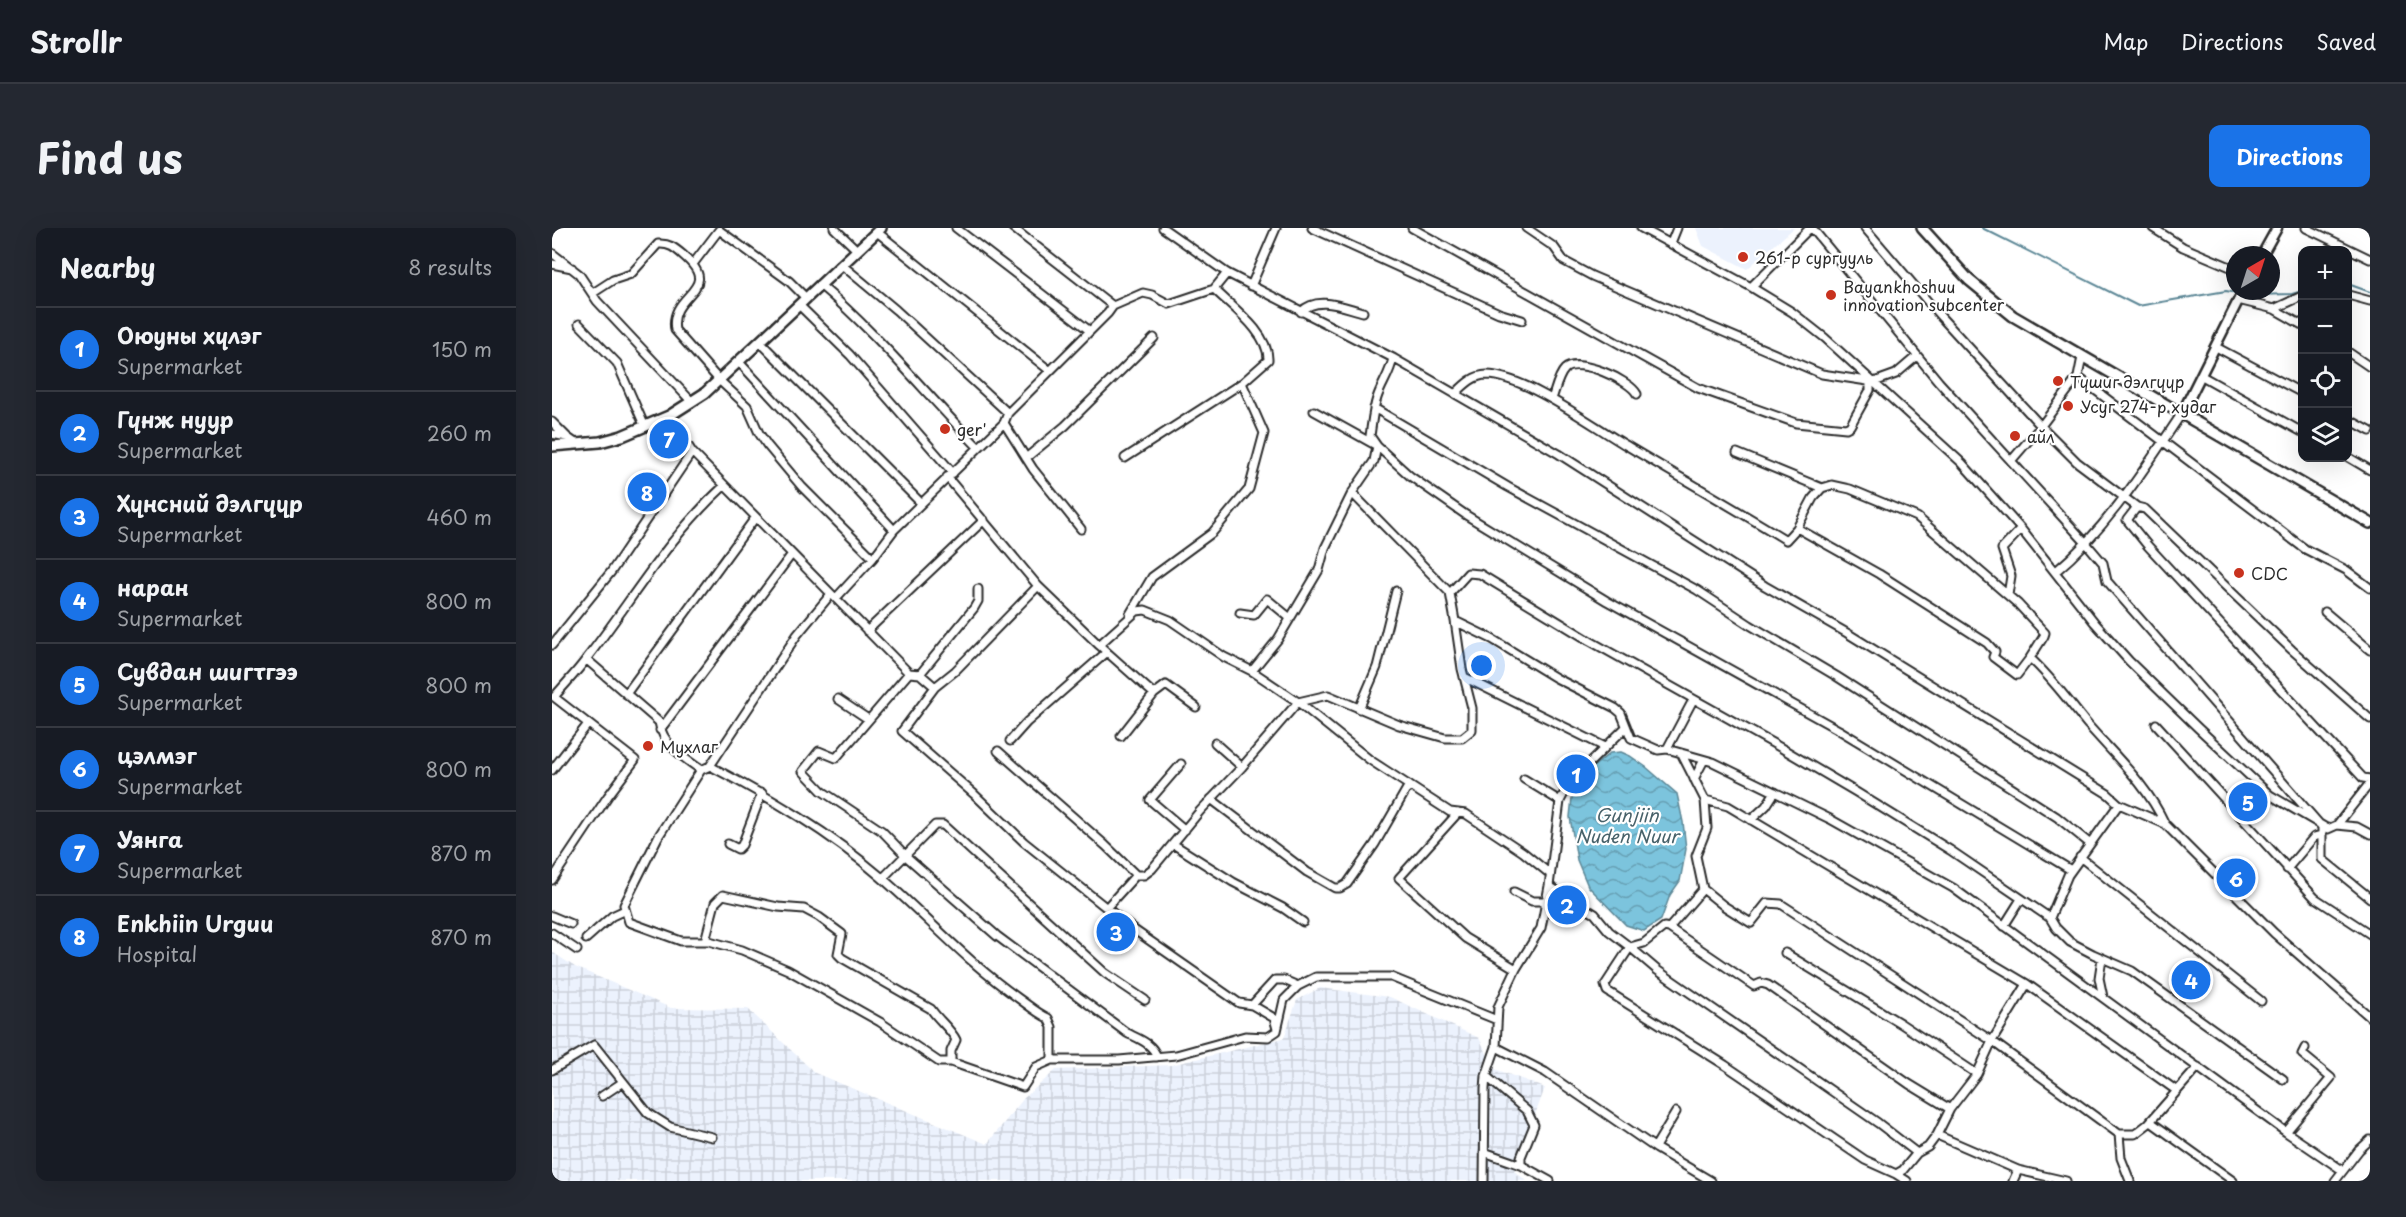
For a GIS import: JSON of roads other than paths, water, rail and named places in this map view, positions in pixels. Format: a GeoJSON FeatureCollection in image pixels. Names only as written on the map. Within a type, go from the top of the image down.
{"type":"FeatureCollection","features":[{"type":"Feature","properties":{"kind":"main road"},"geometry":{"type":"LineString","coordinates":[[1922,228],[1969,280],[2000,306],[2082,357],[2370,523]]}},
{"type":"Feature","properties":{"kind":"main road"},"geometry":{"type":"LineString","coordinates":[[552,446],[600,442],[645,427],[692,402],[719,380],[879,230]]}},
{"type":"Feature","properties":{"kind":"street"},"geometry":{"type":"LineString","coordinates":[[834,228],[857,250]]}},
{"type":"Feature","properties":{"kind":"street"},"geometry":{"type":"LineString","coordinates":[[956,228],[1090,331]]}},
{"type":"Feature","properties":{"kind":"street"},"geometry":{"type":"LineString","coordinates":[[1013,228],[1113,306]]}},
{"type":"Feature","properties":{"kind":"street"},"geometry":{"type":"LineString","coordinates":[[1163,228],[1227,273],[1393,358],[1559,454],[1765,586],[1847,633],[2108,794],[2119,804],[2165,824]]}},
{"type":"Feature","properties":{"kind":"street"},"geometry":{"type":"LineString","coordinates":[[1251,286],[1276,228]]}},
{"type":"Feature","properties":{"kind":"street"},"geometry":{"type":"LineString","coordinates":[[1312,228],[1488,308],[1522,320]]}},
{"type":"Feature","properties":{"kind":"street"},"geometry":{"type":"LineString","coordinates":[[1412,228],[1698,388],[1796,423],[1846,428],[1850,426],[1872,381]]}},
{"type":"Feature","properties":{"kind":"street"},"geometry":{"type":"LineString","coordinates":[[1526,228],[1554,247],[1564,261],[1621,289],[1821,374],[1872,381],[1896,374],[1917,356]]}},
{"type":"Feature","properties":{"kind":"street"},"geometry":{"type":"LineString","coordinates":[[1641,228],[1792,312],[1872,381],[1962,463],[2129,661],[2270,795],[2322,831]]}},
{"type":"Feature","properties":{"kind":"street"},"geometry":{"type":"LineString","coordinates":[[1671,243],[1677,228]]}},
{"type":"Feature","properties":{"kind":"street"},"geometry":{"type":"LineString","coordinates":[[1751,288],[1811,228],[1917,356],[2103,563],[2108,581],[2322,831],[2322,858],[2370,898]]}},
{"type":"Feature","properties":{"kind":"street"},"geometry":{"type":"LineString","coordinates":[[1865,228],[1941,317],[2077,462],[2122,497],[2137,507],[2145,509],[2292,650],[2370,719]]}},
{"type":"Feature","properties":{"kind":"street"},"geometry":{"type":"LineString","coordinates":[[2153,228],[2182,247],[2226,264]]}},
{"type":"Feature","properties":{"kind":"street"},"geometry":{"type":"LineString","coordinates":[[2267,246],[2277,228]]}},
{"type":"Feature","properties":{"kind":"street"},"geometry":{"type":"LineString","coordinates":[[2306,228],[2370,259]]}},
{"type":"Feature","properties":{"kind":"street"},"geometry":{"type":"LineString","coordinates":[[693,264],[719,230],[789,281],[803,302],[950,475],[1038,585],[1099,645],[1154,694]]}},
{"type":"Feature","properties":{"kind":"street"},"geometry":{"type":"LineString","coordinates":[[879,230],[1049,370]]}},
{"type":"Feature","properties":{"kind":"street"},"geometry":{"type":"LineString","coordinates":[[592,293],[613,280],[622,279],[631,274],[658,244],[665,243],[674,248],[693,264],[698,270],[699,278],[696,286],[676,312],[673,320],[675,330],[719,380],[747,406],[766,445],[802,487],[873,558]]}},
{"type":"Feature","properties":{"kind":"street"},"geometry":{"type":"LineString","coordinates":[[552,253],[579,274],[592,293],[692,402]]}},
{"type":"Feature","properties":{"kind":"street"},"geometry":{"type":"LineString","coordinates":[[552,264],[572,268]]}},
{"type":"Feature","properties":{"kind":"street"},"geometry":{"type":"LineString","coordinates":[[842,265],[896,310],[1008,413]]}},
{"type":"Feature","properties":{"kind":"street"},"geometry":{"type":"LineString","coordinates":[[1227,273],[1214,289],[1169,304],[1152,294],[1143,293],[1113,306],[1008,413],[1004,423],[894,530],[873,558],[797,635],[710,766],[701,771],[658,837],[624,905],[629,922],[681,941],[705,941],[742,950],[788,970],[880,1022],[939,1062],[951,1062],[1023,1087],[1036,1067],[1052,1060],[1119,1060],[1176,1055],[1245,1036],[1268,1037],[1277,1031],[1284,1000],[1298,986],[1316,977],[1391,977],[1497,1020]]}},
{"type":"Feature","properties":{"kind":"street"},"geometry":{"type":"LineString","coordinates":[[820,285],[880,341],[930,398],[978,447]]}},
{"type":"Feature","properties":{"kind":"street"},"geometry":{"type":"LineString","coordinates":[[1125,458],[1242,383],[1268,360],[1269,350],[1243,315],[1214,289]]}},
{"type":"Feature","properties":{"kind":"street"},"geometry":{"type":"LineString","coordinates":[[2352,297],[2370,301]]}},
{"type":"Feature","properties":{"kind":"street"},"geometry":{"type":"LineString","coordinates":[[2274,309],[2298,298]]}},
{"type":"Feature","properties":{"kind":"street"},"geometry":{"type":"LineString","coordinates":[[2055,572],[2086,543],[2182,413],[2238,300]]}},
{"type":"Feature","properties":{"kind":"street"},"geometry":{"type":"LineString","coordinates":[[2250,300],[2274,309],[2298,323]]}},
{"type":"Feature","properties":{"kind":"street"},"geometry":{"type":"LineString","coordinates":[[1301,312],[1306,307],[1326,302],[1363,312]]}},
{"type":"Feature","properties":{"kind":"street"},"geometry":{"type":"LineString","coordinates":[[579,324],[617,363],[645,427]]}},
{"type":"Feature","properties":{"kind":"street"},"geometry":{"type":"LineString","coordinates":[[1026,459],[1065,426],[1154,338]]}},
{"type":"Feature","properties":{"kind":"street"},"geometry":{"type":"LineString","coordinates":[[760,342],[921,503]]}},
{"type":"Feature","properties":{"kind":"street"},"geometry":{"type":"LineString","coordinates":[[2216,346],[2298,391]]}},
{"type":"Feature","properties":{"kind":"street"},"geometry":{"type":"LineString","coordinates":[[2351,354],[2370,367]]}},
{"type":"Feature","properties":{"kind":"street"},"geometry":{"type":"LineString","coordinates":[[2011,461],[2042,426],[2078,376],[2082,357]]}},
{"type":"Feature","properties":{"kind":"street"},"geometry":{"type":"LineString","coordinates":[[1252,671],[1278,639],[1319,570],[1325,548],[1352,493],[1374,461],[1377,446],[1370,435],[1374,408],[1390,372],[1393,358]]}},
{"type":"Feature","properties":{"kind":"street"},"geometry":{"type":"LineString","coordinates":[[738,362],[894,530]]}},
{"type":"Feature","properties":{"kind":"street"},"geometry":{"type":"LineString","coordinates":[[1552,399],[1562,375],[1572,366],[1606,372],[1634,387],[1637,394]]}},
{"type":"Feature","properties":{"kind":"street"},"geometry":{"type":"LineString","coordinates":[[1456,393],[1469,380],[1486,375],[1525,387],[1552,399],[1786,540],[1797,528],[1813,498],[1822,488],[1832,484],[1850,489],[1917,517],[2008,595],[2045,633],[2017,675],[1993,657],[1995,652],[1987,643],[1879,574],[1797,528]]}},
{"type":"Feature","properties":{"kind":"street"},"geometry":{"type":"LineString","coordinates":[[2078,376],[2305,549],[2346,570],[2370,588]]}},
{"type":"Feature","properties":{"kind":"street"},"geometry":{"type":"LineString","coordinates":[[2202,376],[2298,430]]}},
{"type":"Feature","properties":{"kind":"street"},"geometry":{"type":"LineString","coordinates":[[1128,618],[1152,577],[1212,533],[1249,489],[1264,433],[1242,383]]}},
{"type":"Feature","properties":{"kind":"street"},"geometry":{"type":"LineString","coordinates":[[1374,408],[1508,488],[1697,590],[2057,818],[2090,843]]}},
{"type":"Feature","properties":{"kind":"street"},"geometry":{"type":"LineString","coordinates":[[1314,411],[1377,446],[1410,476],[1496,534],[1606,601],[1839,730],[2072,870]]}},
{"type":"Feature","properties":{"kind":"street"},"geometry":{"type":"LineString","coordinates":[[669,416],[692,452],[755,518],[909,673],[920,674],[935,687]]}},
{"type":"Feature","properties":{"kind":"street"},"geometry":{"type":"LineString","coordinates":[[2352,421],[2370,431]]}},
{"type":"Feature","properties":{"kind":"street"},"geometry":{"type":"LineString","coordinates":[[552,422],[578,445]]}},
{"type":"Feature","properties":{"kind":"street"},"geometry":{"type":"LineString","coordinates":[[1004,423],[1026,459],[1081,529]]}},
{"type":"Feature","properties":{"kind":"street"},"geometry":{"type":"LineString","coordinates":[[552,434],[567,437]]}},
{"type":"Feature","properties":{"kind":"street"},"geometry":{"type":"LineString","coordinates":[[552,645],[611,572],[692,452]]}},
{"type":"Feature","properties":{"kind":"street"},"geometry":{"type":"LineString","coordinates":[[1737,453],[1822,488]]}},
{"type":"Feature","properties":{"kind":"street"},"geometry":{"type":"LineString","coordinates":[[2352,459],[2370,470]]}},
{"type":"Feature","properties":{"kind":"street"},"geometry":{"type":"LineString","coordinates":[[552,880],[635,760],[553,697],[586,659],[630,597],[696,512],[724,486]]}},
{"type":"Feature","properties":{"kind":"street"},"geometry":{"type":"LineString","coordinates":[[998,751],[1105,844],[1136,875],[1143,875],[1152,869],[1298,702],[1328,695],[1411,729],[1445,738],[1462,738],[1472,730],[1472,708],[1464,676],[1450,593],[1352,493]]}},
{"type":"Feature","properties":{"kind":"street"},"geometry":{"type":"LineString","coordinates":[[2137,507],[2127,520],[2148,546],[2363,778],[2370,781],[2337,825],[2314,837],[2287,869]]}},
{"type":"Feature","properties":{"kind":"street"},"geometry":{"type":"LineString","coordinates":[[626,694],[755,518]]}},
{"type":"Feature","properties":{"kind":"street"},"geometry":{"type":"LineString","coordinates":[[867,630],[984,520]]}},
{"type":"Feature","properties":{"kind":"street"},"geometry":{"type":"LineString","coordinates":[[2008,595],[2011,576],[2002,549],[2020,529]]}},
{"type":"Feature","properties":{"kind":"street"},"geometry":{"type":"LineString","coordinates":[[660,730],[792,554]]}},
{"type":"Feature","properties":{"kind":"street"},"geometry":{"type":"LineString","coordinates":[[1450,593],[1468,573],[1480,574],[1590,641],[1783,748],[1950,850],[2050,918],[2070,942],[2132,971],[2283,1079]]}},
{"type":"Feature","properties":{"kind":"street"},"geometry":{"type":"LineString","coordinates":[[1038,585],[955,671],[935,687],[902,731],[974,794],[1024,842],[1133,929],[1239,1003],[1252,1005],[1274,1018],[1277,1031]]}},
{"type":"Feature","properties":{"kind":"street"},"geometry":{"type":"LineString","coordinates":[[920,674],[974,608],[978,601],[978,589]]}},
{"type":"Feature","properties":{"kind":"street"},"geometry":{"type":"LineString","coordinates":[[1359,709],[1377,667],[1396,591]]}},
{"type":"Feature","properties":{"kind":"street"},"geometry":{"type":"LineString","coordinates":[[1240,613],[1254,615],[1267,599],[1290,618]]}},
{"type":"Feature","properties":{"kind":"street"},"geometry":{"type":"LineString","coordinates":[[1099,645],[1137,611],[1145,610],[1170,620],[1224,657],[1252,671],[1298,702],[1370,760],[1450,812],[1466,814],[1523,852],[1550,874]]}},
{"type":"Feature","properties":{"kind":"street"},"geometry":{"type":"LineString","coordinates":[[2325,612],[2370,650]]}},
{"type":"Feature","properties":{"kind":"street"},"geometry":{"type":"LineString","coordinates":[[1455,621],[1492,639],[1556,678],[1615,708],[1621,713],[1631,738],[1658,750],[1667,748],[1704,759],[1775,792],[1896,854],[1953,888],[2286,1132],[2342,1170]]}},
{"type":"Feature","properties":{"kind":"street"},"geometry":{"type":"LineString","coordinates":[[1010,741],[1027,722],[1107,652]]}},
{"type":"Feature","properties":{"kind":"street"},"geometry":{"type":"LineString","coordinates":[[2030,658],[2047,673],[2088,724],[2130,770],[2155,801],[2165,824],[2274,933],[2370,1017]]}},
{"type":"Feature","properties":{"kind":"street"},"geometry":{"type":"LineString","coordinates":[[586,659],[658,722],[666,741],[701,771]]}},
{"type":"Feature","properties":{"kind":"street"},"geometry":{"type":"LineString","coordinates":[[909,673],[836,758],[819,751],[803,771],[822,791],[882,831],[905,855],[997,936],[1127,1033],[1148,1044],[1157,1057]]}},
{"type":"Feature","properties":{"kind":"street"},"geometry":{"type":"LineString","coordinates":[[1464,676],[1605,747]]}},
{"type":"Feature","properties":{"kind":"street"},"geometry":{"type":"LineString","coordinates":[[1121,736],[1154,694],[1166,685],[1196,707]]}},
{"type":"Feature","properties":{"kind":"street"},"geometry":{"type":"LineString","coordinates":[[838,699],[868,719]]}},
{"type":"Feature","properties":{"kind":"street"},"geometry":{"type":"LineString","coordinates":[[1667,748],[1693,699]]}},
{"type":"Feature","properties":{"kind":"street"},"geometry":{"type":"LineString","coordinates":[[552,770],[588,724]]}},
{"type":"Feature","properties":{"kind":"street"},"geometry":{"type":"LineString","coordinates":[[2157,724],[2315,898],[2370,934]]}},
{"type":"Feature","properties":{"kind":"street"},"geometry":{"type":"LineString","coordinates":[[1484,1181],[1486,1076],[1497,1047],[1498,1007],[1516,969],[1542,928],[1560,801],[1570,782],[1626,727]]}},
{"type":"Feature","properties":{"kind":"street"},"geometry":{"type":"LineString","coordinates":[[1215,743],[1242,767]]}},
{"type":"Feature","properties":{"kind":"street"},"geometry":{"type":"LineString","coordinates":[[1681,753],[1705,800],[1707,828],[1696,856],[1703,889],[1751,923],[1767,903],[1781,904],[1992,1041],[2119,1134],[2135,1134],[2151,1122],[2198,1067]]}},
{"type":"Feature","properties":{"kind":"street"},"geometry":{"type":"LineString","coordinates":[[1694,779],[1704,759]]}},
{"type":"Feature","properties":{"kind":"street"},"geometry":{"type":"LineString","coordinates":[[1181,765],[1150,800],[1185,830]]}},
{"type":"Feature","properties":{"kind":"street"},"geometry":{"type":"LineString","coordinates":[[710,766],[796,813],[840,844],[882,878],[935,930],[987,976],[1048,1018],[1053,1027],[1052,1060]]}},
{"type":"Feature","properties":{"kind":"street"},"geometry":{"type":"LineString","coordinates":[[1524,779],[1560,801]]}},
{"type":"Feature","properties":{"kind":"street"},"geometry":{"type":"LineString","coordinates":[[1211,799],[1307,872],[1335,888],[1340,888],[1347,884],[1376,844],[1409,785]]}},
{"type":"Feature","properties":{"kind":"street"},"geometry":{"type":"LineString","coordinates":[[1751,820],[1766,806],[1775,792]]}},
{"type":"Feature","properties":{"kind":"street"},"geometry":{"type":"LineString","coordinates":[[728,844],[738,849],[742,845],[762,793]]}},
{"type":"Feature","properties":{"kind":"street"},"geometry":{"type":"LineString","coordinates":[[1705,800],[1728,806],[2027,984],[2177,1091]]}},
{"type":"Feature","properties":{"kind":"street"},"geometry":{"type":"LineString","coordinates":[[2050,918],[2072,870],[2119,804]]}},
{"type":"Feature","properties":{"kind":"street"},"geometry":{"type":"LineString","coordinates":[[1458,813],[1399,878],[1465,938],[1516,969]]}},
{"type":"Feature","properties":{"kind":"street"},"geometry":{"type":"LineString","coordinates":[[882,878],[935,825],[943,825],[1105,973],[1145,1000]]}},
{"type":"Feature","properties":{"kind":"street"},"geometry":{"type":"LineString","coordinates":[[2337,825],[2357,827],[2370,834]]}},
{"type":"Feature","properties":{"kind":"street"},"geometry":{"type":"LineString","coordinates":[[1173,844],[1303,922]]}},
{"type":"Feature","properties":{"kind":"street"},"geometry":{"type":"LineString","coordinates":[[2080,857],[2261,1001]]}},
{"type":"Feature","properties":{"kind":"street"},"geometry":{"type":"LineString","coordinates":[[1107,907],[1136,875]]}},
{"type":"Feature","properties":{"kind":"street"},"geometry":{"type":"LineString","coordinates":[[1549,886],[1595,914],[1609,931],[1657,970],[1878,1123],[1917,1153]]}},
{"type":"Feature","properties":{"kind":"street"},"geometry":{"type":"LineString","coordinates":[[1669,928],[1703,889]]}},
{"type":"Feature","properties":{"kind":"street"},"geometry":{"type":"LineString","coordinates":[[1514,892],[1532,901],[1546,901]]}},
{"type":"Feature","properties":{"kind":"street"},"geometry":{"type":"LineString","coordinates":[[705,941],[715,903],[723,895],[778,907],[797,908],[812,913],[842,934],[838,954],[842,958],[931,1009],[938,1020],[952,1031],[956,1040],[951,1051],[951,1062]]}},
{"type":"Feature","properties":{"kind":"street"},"geometry":{"type":"LineString","coordinates":[[2004,926],[2021,899]]}},
{"type":"Feature","properties":{"kind":"street"},"geometry":{"type":"LineString","coordinates":[[586,939],[612,916],[625,910]]}},
{"type":"Feature","properties":{"kind":"street"},"geometry":{"type":"LineString","coordinates":[[552,916],[571,924]]}},
{"type":"Feature","properties":{"kind":"street"},"geometry":{"type":"LineString","coordinates":[[1907,1181],[1865,1160],[1725,1065],[1607,991],[1605,985],[1630,946],[1644,943],[1664,927],[1669,928],[1754,986],[1761,983],[1768,985],[1909,1084],[1950,1109]]}},
{"type":"Feature","properties":{"kind":"street"},"geometry":{"type":"LineString","coordinates":[[552,933],[578,950]]}},
{"type":"Feature","properties":{"kind":"street"},"geometry":{"type":"LineString","coordinates":[[1785,953],[1900,1023],[1977,1074]]}},
{"type":"Feature","properties":{"kind":"street"},"geometry":{"type":"LineString","coordinates":[[2102,958],[2099,978],[2103,997]]}},
{"type":"Feature","properties":{"kind":"street"},"geometry":{"type":"LineString","coordinates":[[1252,1005],[1275,980],[1284,980],[1298,986]]}},
{"type":"Feature","properties":{"kind":"street"},"geometry":{"type":"LineString","coordinates":[[1896,1174],[1903,1170],[1917,1153],[1928,1147],[1937,1135],[1950,1109],[1977,1074],[1992,1041],[2027,984]]}},
{"type":"Feature","properties":{"kind":"street"},"geometry":{"type":"LineString","coordinates":[[552,1070],[594,1045],[648,1113],[670,1127],[712,1137]]}},
{"type":"Feature","properties":{"kind":"street"},"geometry":{"type":"LineString","coordinates":[[1497,1047],[1545,1072],[1655,1147],[1711,1181]]}},
{"type":"Feature","properties":{"kind":"street"},"geometry":{"type":"LineString","coordinates":[[2286,1132],[2331,1078],[2302,1054],[2305,1048]]}},
{"type":"Feature","properties":{"kind":"street"},"geometry":{"type":"LineString","coordinates":[[1486,1076],[1527,1111],[1534,1125],[1521,1157],[1521,1165]]}},
{"type":"Feature","properties":{"kind":"street"},"geometry":{"type":"LineString","coordinates":[[602,1096],[623,1082]]}},
{"type":"Feature","properties":{"kind":"street"},"geometry":{"type":"LineString","coordinates":[[1655,1147],[1677,1112]]}},
{"type":"Feature","properties":{"kind":"street"},"geometry":{"type":"LineString","coordinates":[[2151,1122],[2233,1181]]}},
{"type":"Feature","properties":{"kind":"street"},"geometry":{"type":"LineString","coordinates":[[2119,1134],[2121,1158],[2128,1181]]}},
{"type":"Feature","properties":{"kind":"street"},"geometry":{"type":"LineString","coordinates":[[1937,1135],[2018,1170],[2066,1181]]}},
{"type":"Feature","properties":{"kind":"street"},"geometry":{"type":"LineString","coordinates":[[2335,1181],[2342,1170],[2370,1140]]}},
{"type":"Feature","properties":{"kind":"street"},"geometry":{"type":"LineString","coordinates":[[1484,1152],[1521,1165],[1550,1181]]}},
{"type":"Feature","properties":{"kind":"street"},"geometry":{"type":"LineString","coordinates":[[2013,1181],[2018,1170]]}},
{"type":"Feature","properties":{"kind":"water","name":"Gunjiin Nuden Nuur"},"geometry":{"type":"Polygon","coordinates":[[[1621,752],[1646,767],[1677,794],[1683,822],[1686,849],[1680,881],[1670,895],[1661,920],[1644,931],[1626,925],[1588,886],[1577,860],[1570,817],[1573,788],[1587,772],[1610,753],[1621,752]]]}},
{"type":"Feature","properties":{"kind":"waterway"},"geometry":{"type":"LineString","coordinates":[[1982,228],[2138,306],[2226,291]]}},
{"type":"Feature","properties":{"kind":"waterway"},"geometry":{"type":"LineString","coordinates":[[2352,285],[2370,292]]}},
{"type":"Feature","properties":{"kind":"waterway"},"geometry":{"type":"LineString","coordinates":[[2280,294],[2298,292]]}},
{"type":"Feature","properties":{"kind":"place","name":"261-р сургууль"},"geometry":{"type":"Point","coordinates":[1743,257]}},
{"type":"Feature","properties":{"kind":"place","name":"Bayankhoshuu innovation subcenter"},"geometry":{"type":"Point","coordinates":[1831,295]}},
{"type":"Feature","properties":{"kind":"place","name":"Түшиг дэлгүүр"},"geometry":{"type":"Point","coordinates":[2058,381]}},
{"type":"Feature","properties":{"kind":"place","name":"Усуг 274-р худаг"},"geometry":{"type":"Point","coordinates":[2068,406]}},
{"type":"Feature","properties":{"kind":"place","name":"ger'"},"geometry":{"type":"Point","coordinates":[945,429]}},
{"type":"Feature","properties":{"kind":"place","name":"айл"},"geometry":{"type":"Point","coordinates":[2015,436]}},
{"type":"Feature","properties":{"kind":"place","name":"Уянга"},"geometry":{"type":"Point","coordinates":[669,439]}},
{"type":"Feature","properties":{"kind":"place","name":"Enkhiin Urguu"},"geometry":{"type":"Point","coordinates":[647,492]}},
{"type":"Feature","properties":{"kind":"place","name":"CDC"},"geometry":{"type":"Point","coordinates":[2239,573]}},
{"type":"Feature","properties":{"kind":"place","name":"Мухлаг"},"geometry":{"type":"Point","coordinates":[648,746]}},
{"type":"Feature","properties":{"kind":"place","name":"Оюуны хүлэг"},"geometry":{"type":"Point","coordinates":[1576,774]}},
{"type":"Feature","properties":{"kind":"place","name":"Сувдан шигтгээ"},"geometry":{"type":"Point","coordinates":[2248,802]}},
{"type":"Feature","properties":{"kind":"place","name":"цэлмэг"},"geometry":{"type":"Point","coordinates":[2236,878]}},
{"type":"Feature","properties":{"kind":"place","name":"Гүнж нуур"},"geometry":{"type":"Point","coordinates":[1567,905]}},
{"type":"Feature","properties":{"kind":"place","name":"Хүнсний дэлгүүр"},"geometry":{"type":"Point","coordinates":[1116,932]}},
{"type":"Feature","properties":{"kind":"place","name":"наран"},"geometry":{"type":"Point","coordinates":[2191,980]}}]}
